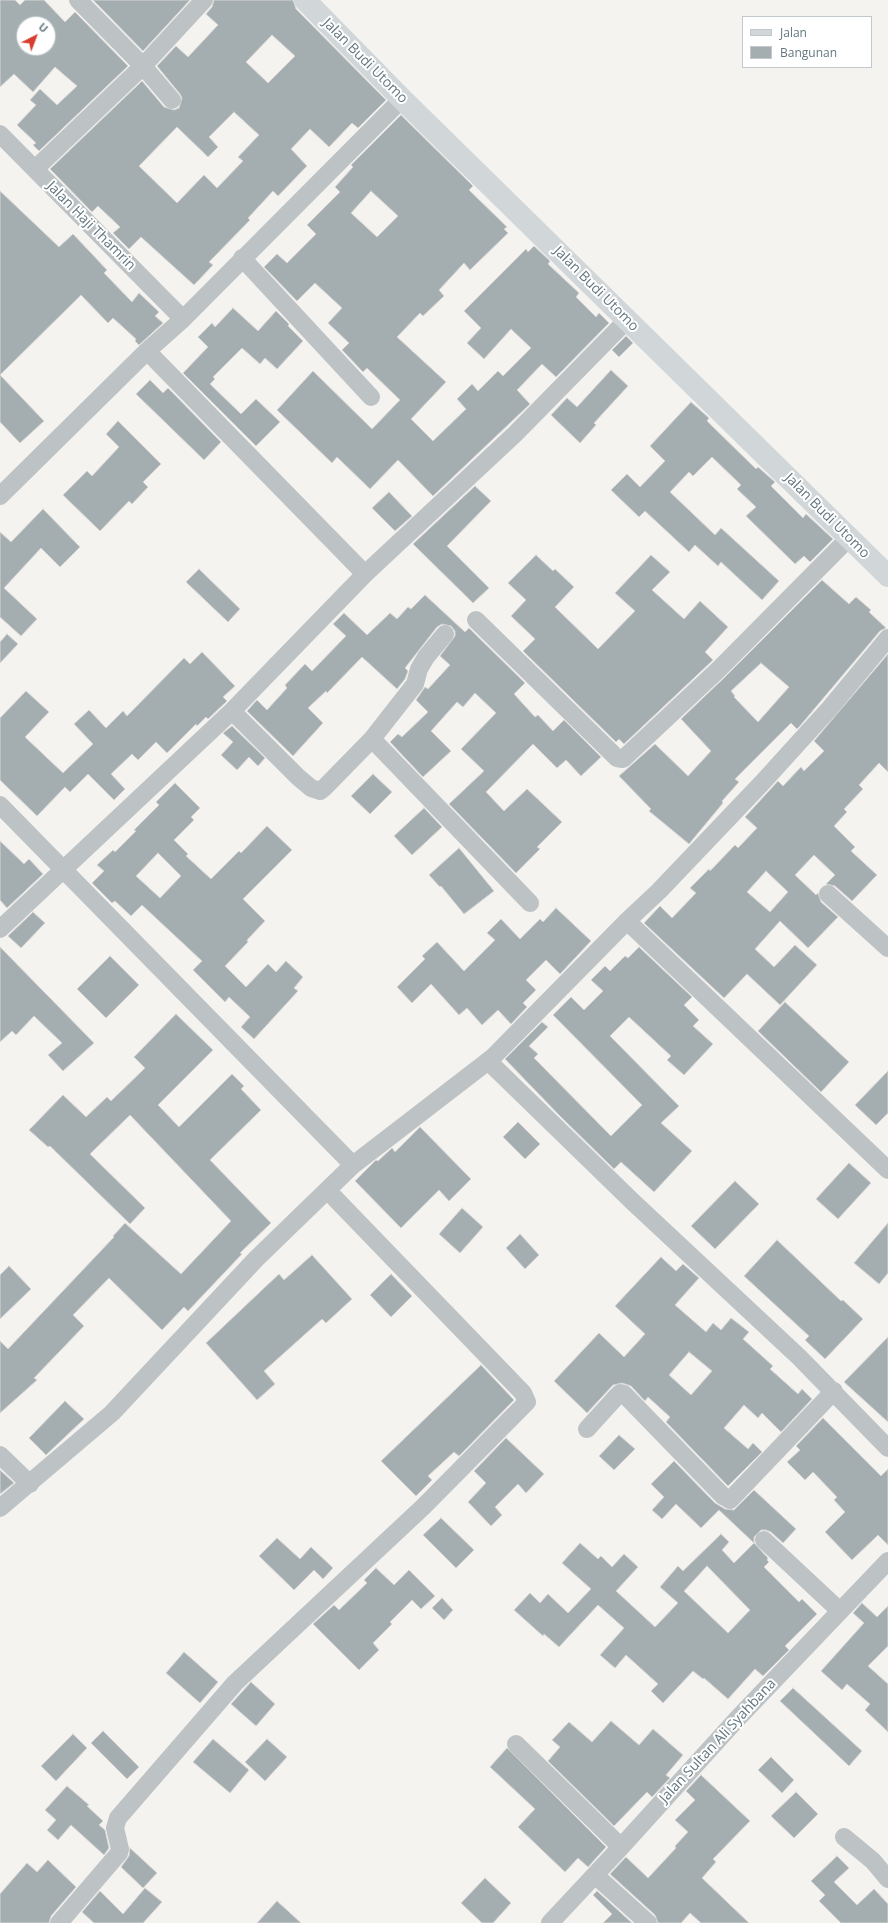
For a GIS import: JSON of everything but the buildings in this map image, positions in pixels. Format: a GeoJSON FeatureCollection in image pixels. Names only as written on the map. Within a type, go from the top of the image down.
{"type":"FeatureCollection","features":[{"type":"Feature","properties":{"kind":"street"},"geometry":{"type":"LineString","coordinates":[[78,0],[143,66],[172,100]]}},
{"type":"Feature","properties":{"kind":"street"},"geometry":{"type":"LineString","coordinates":[[35,169],[143,66],[204,0]]}},
{"type":"Feature","properties":{"kind":"street","name":"Jalan Budi Utomo"},"geometry":{"type":"LineString","coordinates":[[305,0],[402,99],[888,576]]}},
{"type":"Feature","properties":{"kind":"street"},"geometry":{"type":"LineString","coordinates":[[0,496],[147,351],[183,319],[242,258],[402,99]]}},
{"type":"Feature","properties":{"kind":"street","name":"Jalan Haji Thamrin"},"geometry":{"type":"LineString","coordinates":[[0,134],[183,319]]}},
{"type":"Feature","properties":{"kind":"street"},"geometry":{"type":"LineString","coordinates":[[242,258],[371,397]]}},
{"type":"Feature","properties":{"kind":"street"},"geometry":{"type":"LineString","coordinates":[[0,929],[63,868],[232,711],[365,574],[515,434],[627,320]]}},
{"type":"Feature","properties":{"kind":"street"},"geometry":{"type":"LineString","coordinates":[[147,351],[365,574]]}},
{"type":"Feature","properties":{"kind":"street"},"geometry":{"type":"LineString","coordinates":[[476,620],[617,758],[623,759],[719,668],[849,538]]}},
{"type":"Feature","properties":{"kind":"street"},"geometry":{"type":"LineString","coordinates":[[232,711],[298,777],[316,791],[324,788],[372,739],[415,684],[419,669],[426,656],[445,634]]}},
{"type":"Feature","properties":{"kind":"street"},"geometry":{"type":"LineString","coordinates":[[0,1508],[112,1413],[256,1259],[353,1165],[488,1061],[627,921],[659,891],[761,784],[830,708],[888,638]]}},
{"type":"Feature","properties":{"kind":"street"},"geometry":{"type":"LineString","coordinates":[[372,739],[530,902]]}},
{"type":"Feature","properties":{"kind":"street"},"geometry":{"type":"LineString","coordinates":[[0,806],[63,868],[353,1165]]}},
{"type":"Feature","properties":{"kind":"street"},"geometry":{"type":"LineString","coordinates":[[828,894],[888,948]]}},
{"type":"Feature","properties":{"kind":"street"},"geometry":{"type":"LineString","coordinates":[[627,921],[888,1170]]}},
{"type":"Feature","properties":{"kind":"street"},"geometry":{"type":"LineString","coordinates":[[488,1061],[633,1202],[834,1391],[888,1448]]}},
{"type":"Feature","properties":{"kind":"street"},"geometry":{"type":"LineString","coordinates":[[60,1923],[119,1853],[120,1849],[115,1828],[118,1818],[235,1683],[424,1507],[527,1402],[523,1393],[326,1190]]}},
{"type":"Feature","properties":{"kind":"street"},"geometry":{"type":"LineString","coordinates":[[587,1429],[620,1393],[624,1394],[722,1496],[730,1500],[834,1391]]}},
{"type":"Feature","properties":{"kind":"street"},"geometry":{"type":"LineString","coordinates":[[0,1455],[30,1484]]}},
{"type":"Feature","properties":{"kind":"street"},"geometry":{"type":"LineString","coordinates":[[764,1540],[840,1611]]}},
{"type":"Feature","properties":{"kind":"street","name":"Jalan Sultan Ali Syahbana"},"geometry":{"type":"LineString","coordinates":[[550,1923],[737,1719],[888,1561]]}},
{"type":"Feature","properties":{"kind":"street"},"geometry":{"type":"LineString","coordinates":[[516,1744],[621,1847]]}},
{"type":"Feature","properties":{"kind":"street"},"geometry":{"type":"LineString","coordinates":[[844,1837],[873,1861],[888,1879]]}},
{"type":"Feature","properties":{"kind":"street"},"geometry":{"type":"LineString","coordinates":[[595,1875],[648,1923]]}}]}
